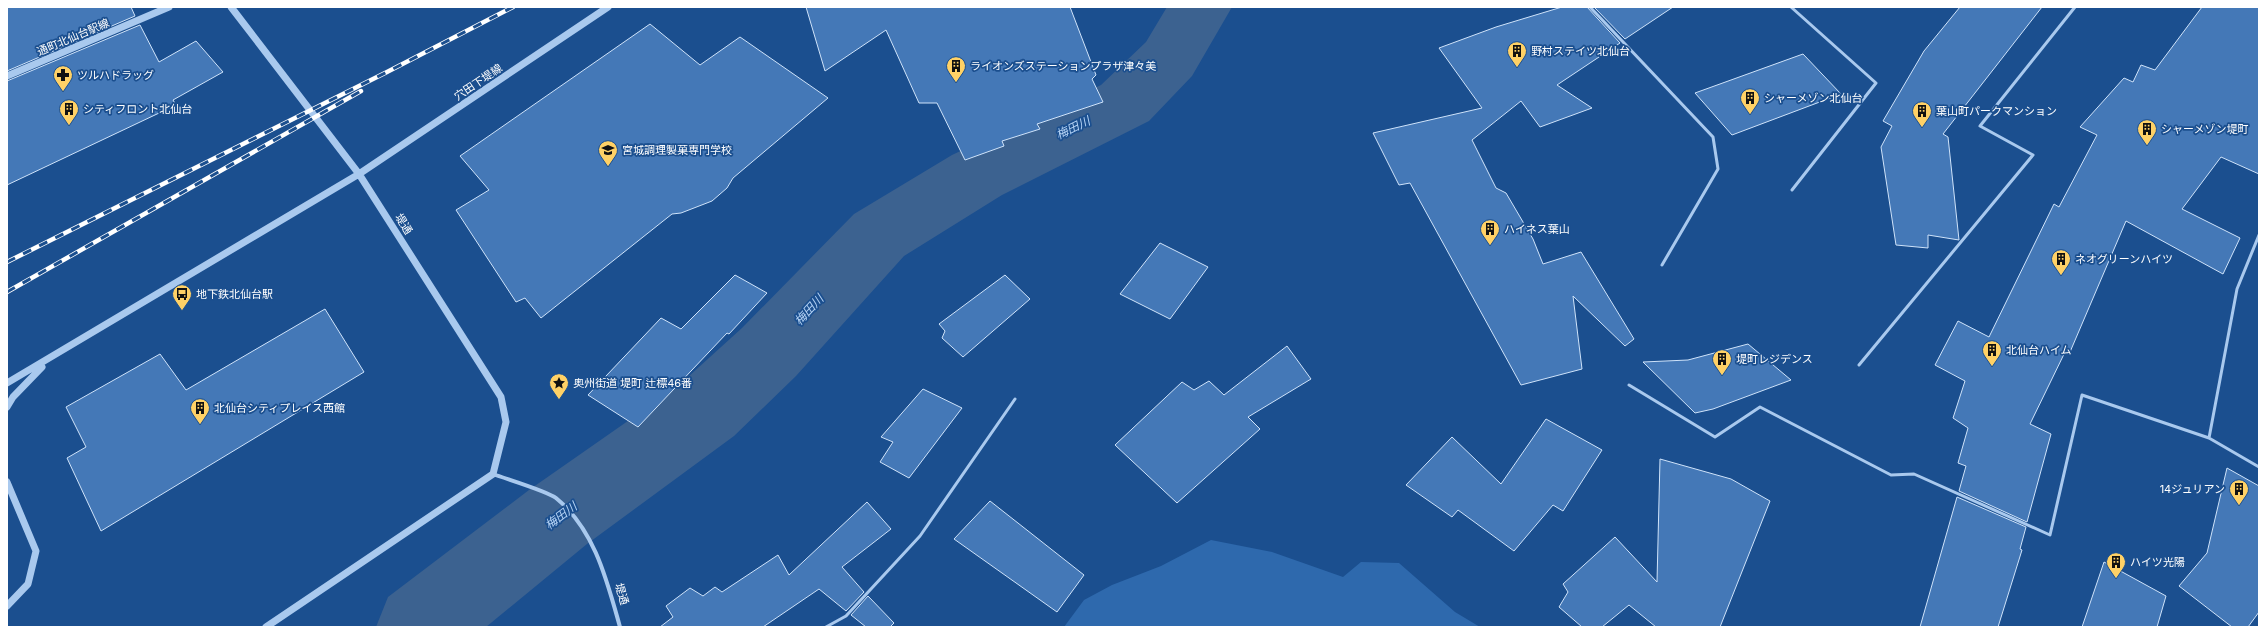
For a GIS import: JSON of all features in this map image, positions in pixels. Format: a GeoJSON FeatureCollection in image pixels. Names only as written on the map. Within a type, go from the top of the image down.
{"type":"FeatureCollection","features":[{"type":"Feature","properties":{"kind":"street","name":"通町北仙台駅線"},"geometry":{"type":"LineString","coordinates":[[7,76],[169,7]]}},
{"type":"Feature","properties":{"kind":"street","name":"堤通"},"geometry":{"type":"LineString","coordinates":[[231,7],[359,174],[501,397],[506,422],[492,474],[555,497],[581,525],[603,567],[620,627]]}},
{"type":"Feature","properties":{"kind":"street","name":"穴田下堤線"},"geometry":{"type":"LineString","coordinates":[[47,361],[359,174],[608,7]]}},
{"type":"Feature","properties":{"kind":"street"},"geometry":{"type":"LineString","coordinates":[[7,383],[47,361]]}},
{"type":"Feature","properties":{"kind":"street"},"geometry":{"type":"LineString","coordinates":[[7,407],[13,397],[47,361]]}},
{"type":"Feature","properties":{"kind":"street"},"geometry":{"type":"LineString","coordinates":[[266,627],[492,474]]}},
{"type":"Feature","properties":{"kind":"street"},"geometry":{"type":"LineString","coordinates":[[7,482],[36,551],[28,584],[7,606]]}},
{"type":"Feature","properties":{"kind":"lane"},"geometry":{"type":"LineString","coordinates":[[1590,7],[1713,137],[1718,169],[1662,265]]}},
{"type":"Feature","properties":{"kind":"lane"},"geometry":{"type":"LineString","coordinates":[[1791,7],[1876,83],[1792,190]]}},
{"type":"Feature","properties":{"kind":"lane"},"geometry":{"type":"LineString","coordinates":[[1858,365],[2033,155],[1980,126],[2075,7]]}},
{"type":"Feature","properties":{"kind":"lane"},"geometry":{"type":"LineString","coordinates":[[2209,438],[2237,289],[2259,235]]}},
{"type":"Feature","properties":{"kind":"lane"},"geometry":{"type":"LineString","coordinates":[[1629,385],[1715,437],[1760,407],[1891,475],[1914,474],[2050,535],[2082,395],[2209,438],[2259,467]]}},
{"type":"Feature","properties":{"kind":"lane"},"geometry":{"type":"LineString","coordinates":[[826,627],[846,616],[920,536],[1015,399]]}},
{"type":"Feature","properties":{"kind":"shaded area"},"geometry":{"type":"Polygon","coordinates":[[[1211,540],[1272,552],[1343,577],[1361,562],[1399,563],[1455,612],[1480,627],[1064,627],[1084,600],[1112,585],[1161,566],[1211,540]]]}},
{"type":"Feature","properties":{"kind":"building"},"geometry":{"type":"Polygon","coordinates":[[[7,7],[131,7],[135,16],[7,71],[7,7]]]}},
{"type":"Feature","properties":{"kind":"building"},"geometry":{"type":"Polygon","coordinates":[[[806,7],[1070,7],[1096,75],[1092,79],[1103,102],[1037,124],[1040,129],[1002,141],[1004,146],[965,160],[937,103],[919,103],[886,30],[825,71],[806,7]]]}},
{"type":"Feature","properties":{"kind":"building","name":"ハイネス葉山"},"geometry":{"type":"Polygon","coordinates":[[[1562,7],[1587,7],[1620,43],[1557,85],[1592,108],[1540,127],[1521,101],[1472,140],[1496,188],[1506,193],[1533,239],[1543,264],[1581,252],[1634,339],[1625,346],[1573,296],[1582,369],[1521,385],[1410,183],[1399,185],[1373,133],[1482,108],[1439,48],[1496,27],[1562,7]]]}},
{"type":"Feature","properties":{"kind":"building"},"geometry":{"type":"Polygon","coordinates":[[[1594,7],[1673,7],[1625,39],[1594,7]]]}},
{"type":"Feature","properties":{"kind":"building","name":"葉山町パークマンション"},"geometry":{"type":"Polygon","coordinates":[[[1960,7],[2042,7],[1943,134],[1948,137],[1959,240],[1928,235],[1928,248],[1896,245],[1881,147],[1892,126],[1883,121],[1924,51],[1960,7]]]}},
{"type":"Feature","properties":{"kind":"building"},"geometry":{"type":"Polygon","coordinates":[[[2202,7],[2259,7],[2259,174],[2221,157],[2182,209],[2240,238],[2223,274],[2126,221],[2070,352],[2066,350],[2030,424],[2051,434],[2027,522],[1959,491],[1966,466],[1958,463],[1968,428],[1953,418],[1965,381],[1935,365],[1958,321],[1989,337],[2054,204],[2059,207],[2097,135],[2080,127],[2124,78],[2133,82],[2141,65],[2155,70],[2202,7]]]}},
{"type":"Feature","properties":{"kind":"building","name":"宮城調理製菓専門学校"},"geometry":{"type":"Polygon","coordinates":[[[650,24],[700,65],[740,37],[828,98],[733,178],[727,188],[712,201],[681,213],[672,214],[541,318],[525,298],[516,302],[456,210],[489,190],[460,156],[650,24]]]}},
{"type":"Feature","properties":{"kind":"building","name":"シティフロント北仙台"},"geometry":{"type":"Polygon","coordinates":[[[140,25],[159,62],[196,41],[223,72],[173,100],[176,105],[7,185],[7,81],[140,25]]]}},
{"type":"Feature","properties":{"kind":"building","name":"シャーメゾン北仙台"},"geometry":{"type":"Polygon","coordinates":[[[1803,54],[1841,94],[1732,135],[1695,93],[1803,54]]]}},
{"type":"Feature","properties":{"kind":"building"},"geometry":{"type":"Polygon","coordinates":[[[1160,243],[1208,267],[1170,319],[1120,294],[1160,243]]]}},
{"type":"Feature","properties":{"kind":"building"},"geometry":{"type":"Polygon","coordinates":[[[735,275],[767,293],[638,427],[588,395],[661,318],[681,329],[735,275]]]}},
{"type":"Feature","properties":{"kind":"building"},"geometry":{"type":"Polygon","coordinates":[[[1005,275],[1030,299],[963,357],[942,338],[945,331],[939,324],[1005,275]]]}},
{"type":"Feature","properties":{"kind":"building","name":"北仙台シティプレイス西館"},"geometry":{"type":"Polygon","coordinates":[[[325,309],[364,372],[101,531],[67,458],[86,447],[66,407],[160,354],[186,390],[325,309]]]}},
{"type":"Feature","properties":{"kind":"building","name":"堤町レジデンス"},"geometry":{"type":"Polygon","coordinates":[[[1748,344],[1791,380],[1713,409],[1695,413],[1643,362],[1688,360],[1748,344]]]}},
{"type":"Feature","properties":{"kind":"building"},"geometry":{"type":"Polygon","coordinates":[[[1287,346],[1311,379],[1248,417],[1260,429],[1177,503],[1115,445],[1182,382],[1194,390],[1209,381],[1224,395],[1287,346]]]}},
{"type":"Feature","properties":{"kind":"building"},"geometry":{"type":"Polygon","coordinates":[[[923,389],[962,408],[909,478],[880,462],[893,442],[881,437],[923,389]]]}},
{"type":"Feature","properties":{"kind":"building"},"geometry":{"type":"Polygon","coordinates":[[[1546,419],[1602,450],[1563,511],[1553,505],[1514,551],[1458,510],[1452,517],[1406,485],[1452,437],[1501,484],[1546,419]]]}},
{"type":"Feature","properties":{"kind":"building"},"geometry":{"type":"Polygon","coordinates":[[[1660,459],[1731,479],[1770,501],[1720,627],[1656,627],[1629,605],[1602,627],[1582,627],[1559,607],[1568,592],[1563,584],[1615,537],[1657,582],[1660,459]]]}},
{"type":"Feature","properties":{"kind":"building"},"geometry":{"type":"Polygon","coordinates":[[[2227,468],[2259,486],[2259,612],[2248,627],[2232,627],[2179,586],[2207,553],[2227,468]]]}},
{"type":"Feature","properties":{"kind":"building"},"geometry":{"type":"Polygon","coordinates":[[[1957,497],[2026,527],[2020,549],[2022,550],[1998,627],[1920,627],[1957,497]]]}},
{"type":"Feature","properties":{"kind":"building"},"geometry":{"type":"Polygon","coordinates":[[[990,501],[1084,575],[1057,612],[954,539],[990,501]]]}},
{"type":"Feature","properties":{"kind":"building"},"geometry":{"type":"Polygon","coordinates":[[[867,502],[891,529],[842,567],[864,592],[846,611],[819,589],[763,627],[660,627],[673,617],[666,606],[690,588],[703,596],[715,587],[722,592],[778,555],[789,575],[867,502]]]}},
{"type":"Feature","properties":{"kind":"building","name":"ハイツ光陽"},"geometry":{"type":"Polygon","coordinates":[[[2104,562],[2166,596],[2157,627],[2082,627],[2104,562]]]}},
{"type":"Feature","properties":{"kind":"building"},"geometry":{"type":"Polygon","coordinates":[[[868,596],[894,623],[890,627],[866,627],[851,615],[868,596]]]}},
{"type":"Feature","properties":{"kind":"waterway","name":"梅田川"},"geometry":{"type":"LineString","coordinates":[[419,627],[558,517],[706,411],[769,352],[879,235],[977,175],[1125,103],[1169,59],[1200,7]]}},
{"type":"Feature","properties":{"kind":"railway"},"geometry":{"type":"LineString","coordinates":[[7,262],[387,72],[513,7]]}},
{"type":"Feature","properties":{"kind":"railway"},"geometry":{"type":"LineString","coordinates":[[7,292],[361,91]]}},
{"type":"Feature","properties":{"kind":"place","name":"野村ステイツ北仙台"},"geometry":{"type":"Point","coordinates":[1517,68]}},
{"type":"Feature","properties":{"kind":"place","name":"ライオンズステーションプラザ津々美"},"geometry":{"type":"Point","coordinates":[956,83]}},
{"type":"Feature","properties":{"kind":"place","name":"ツルハドラッグ"},"geometry":{"type":"Point","coordinates":[63,92]}},
{"type":"Feature","properties":{"kind":"place","name":"シャーメゾン北仙台"},"geometry":{"type":"Point","coordinates":[1750,115]}},
{"type":"Feature","properties":{"kind":"place","name":"シティフロント北仙台"},"geometry":{"type":"Point","coordinates":[69,126]}},
{"type":"Feature","properties":{"kind":"place","name":"葉山町パークマンション"},"geometry":{"type":"Point","coordinates":[1922,128]}},
{"type":"Feature","properties":{"kind":"place","name":"シャーメゾン堤町"},"geometry":{"type":"Point","coordinates":[2147,146]}},
{"type":"Feature","properties":{"kind":"place","name":"宮城調理製菓専門学校"},"geometry":{"type":"Point","coordinates":[608,167]}},
{"type":"Feature","properties":{"kind":"place","name":"ハイネス葉山"},"geometry":{"type":"Point","coordinates":[1490,246]}},
{"type":"Feature","properties":{"kind":"place","name":"ネオグリーンハイツ"},"geometry":{"type":"Point","coordinates":[2061,276]}},
{"type":"Feature","properties":{"kind":"place","name":"地下鉄北仙台駅"},"geometry":{"type":"Point","coordinates":[182,311]}},
{"type":"Feature","properties":{"kind":"place","name":"北仙台ハイム"},"geometry":{"type":"Point","coordinates":[1992,367]}},
{"type":"Feature","properties":{"kind":"place","name":"堤町レジデンス"},"geometry":{"type":"Point","coordinates":[1722,376]}},
{"type":"Feature","properties":{"kind":"place","name":"奥州街道 堤町 辻標46番"},"geometry":{"type":"Point","coordinates":[559,400]}},
{"type":"Feature","properties":{"kind":"place","name":"北仙台シティプレイス西館"},"geometry":{"type":"Point","coordinates":[200,425]}},
{"type":"Feature","properties":{"kind":"place","name":"14ジュリアン"},"geometry":{"type":"Point","coordinates":[2239,506]}},
{"type":"Feature","properties":{"kind":"place","name":"ハイツ光陽"},"geometry":{"type":"Point","coordinates":[2116,579]}}]}
